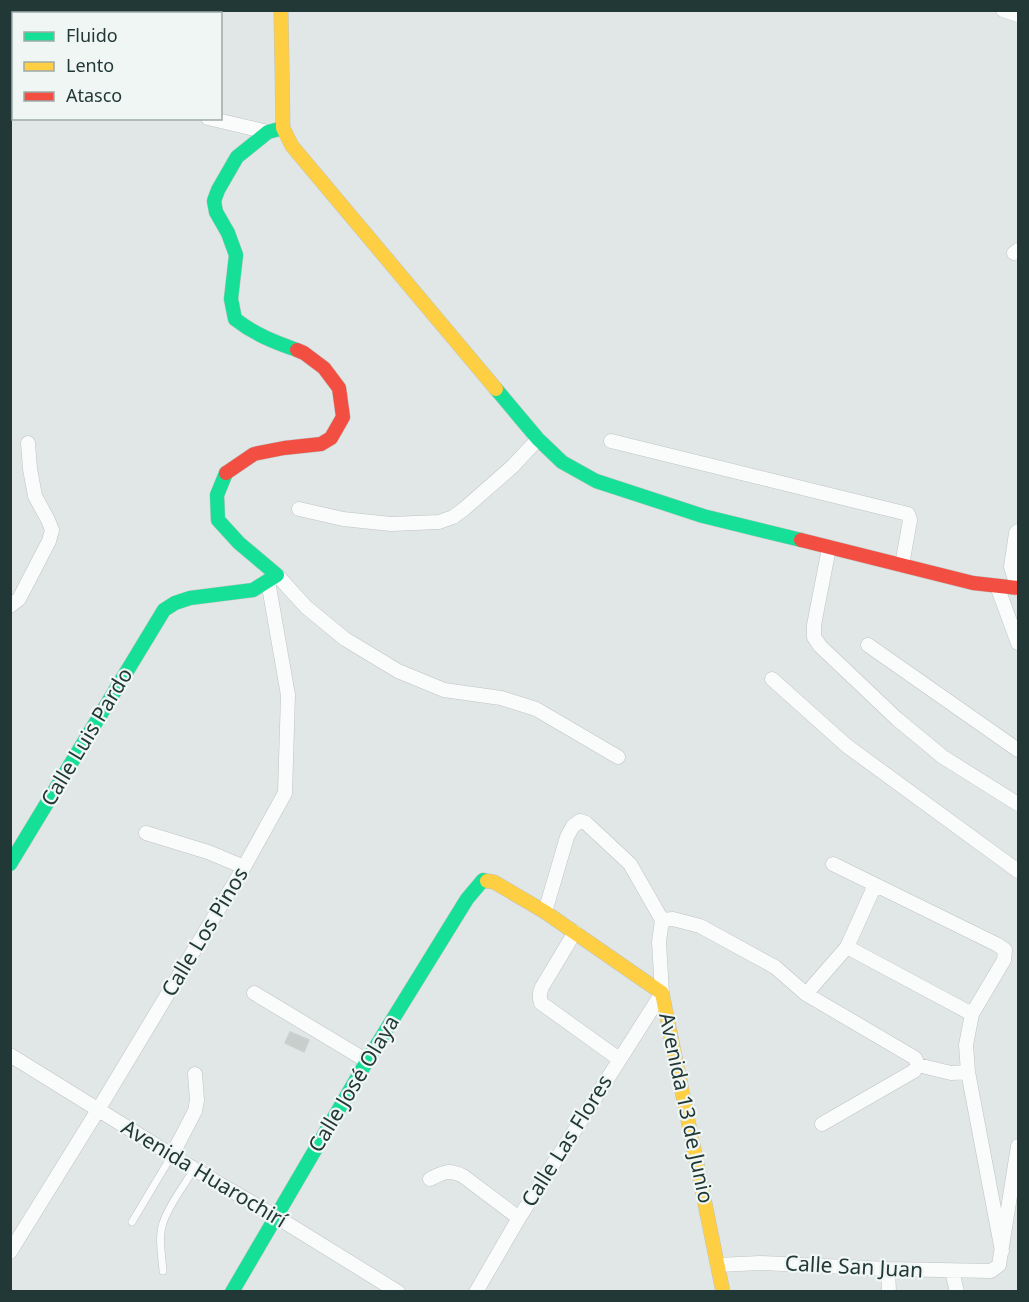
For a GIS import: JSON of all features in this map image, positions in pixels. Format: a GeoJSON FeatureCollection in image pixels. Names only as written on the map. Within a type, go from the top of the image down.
{"type":"FeatureCollection","features":[{"type":"Feature","properties":{"kind":"street"},"geometry":{"type":"LineString","coordinates":[[281,10],[284,128],[292,146],[538,439],[562,462],[596,481],[703,516],[973,583],[1018,589],[1011,567],[1018,531]]}},
{"type":"Feature","properties":{"kind":"street"},"geometry":{"type":"LineString","coordinates":[[1003,10],[1018,15]]}},
{"type":"Feature","properties":{"kind":"street"},"geometry":{"type":"LineString","coordinates":[[217,120],[268,132]]}},
{"type":"Feature","properties":{"kind":"street"},"geometry":{"type":"LineString","coordinates":[[284,128],[268,132],[237,157],[214,201],[216,212],[228,233],[236,255],[231,299],[235,319],[268,340],[304,353],[324,368],[339,388],[343,417],[331,438],[321,444],[254,454],[226,472],[217,495],[218,519],[238,543],[306,607],[345,639],[398,671],[444,690],[501,698],[536,709],[618,757]]}},
{"type":"Feature","properties":{"kind":"street"},"geometry":{"type":"LineString","coordinates":[[299,509],[343,519],[391,524],[439,522],[453,517],[464,509],[513,466],[538,439]]}},
{"type":"Feature","properties":{"kind":"street"},"geometry":{"type":"LineString","coordinates":[[611,441],[908,514],[910,520],[902,565]]}},
{"type":"Feature","properties":{"kind":"street"},"geometry":{"type":"LineString","coordinates":[[10,606],[19,599],[49,541],[52,530],[34,496],[28,443]]}},
{"type":"Feature","properties":{"kind":"street"},"geometry":{"type":"LineString","coordinates":[[828,548],[814,625],[814,637],[897,719],[944,757],[1018,804]]}},
{"type":"Feature","properties":{"kind":"street","name":"Calle Luis Pardo"},"geometry":{"type":"LineString","coordinates":[[10,864],[164,610],[190,598],[253,590],[273,578]]}},
{"type":"Feature","properties":{"kind":"street","name":"Calle Los Pinos"},"geometry":{"type":"LineString","coordinates":[[10,1252],[98,1110],[285,793],[288,695],[273,578]]}},
{"type":"Feature","properties":{"kind":"street"},"geometry":{"type":"LineString","coordinates":[[997,586],[1018,643]]}},
{"type":"Feature","properties":{"kind":"street"},"geometry":{"type":"LineString","coordinates":[[868,645],[1018,750]]}},
{"type":"Feature","properties":{"kind":"street"},"geometry":{"type":"LineString","coordinates":[[772,679],[847,746],[1018,871]]}},
{"type":"Feature","properties":{"kind":"street"},"geometry":{"type":"LineString","coordinates":[[544,912],[567,837],[573,826],[580,821],[586,823],[630,864],[662,920],[659,942],[662,993]]}},
{"type":"Feature","properties":{"kind":"street"},"geometry":{"type":"LineString","coordinates":[[146,833],[208,852],[243,867]]}},
{"type":"Feature","properties":{"kind":"street"},"geometry":{"type":"LineString","coordinates":[[833,864],[1005,950],[1004,960],[972,1014],[966,1045],[1002,1251]]}},
{"type":"Feature","properties":{"kind":"street","name":"Avenida 13 de Junio"},"geometry":{"type":"LineString","coordinates":[[483,880],[494,882],[544,912],[662,993],[722,1290]]}},
{"type":"Feature","properties":{"kind":"street","name":"Calle José Olaya"},"geometry":{"type":"LineString","coordinates":[[232,1292],[368,1061],[467,899],[483,880]]}},
{"type":"Feature","properties":{"kind":"street"},"geometry":{"type":"LineString","coordinates":[[806,994],[847,947],[875,885]]}},
{"type":"Feature","properties":{"kind":"street"},"geometry":{"type":"LineString","coordinates":[[662,920],[673,919],[700,926],[775,967],[806,994],[915,1058],[918,1065]]}},
{"type":"Feature","properties":{"kind":"street"},"geometry":{"type":"LineString","coordinates":[[575,932],[539,992],[541,1004],[619,1059]]}},
{"type":"Feature","properties":{"kind":"street"},"geometry":{"type":"LineString","coordinates":[[847,947],[972,1014]]}},
{"type":"Feature","properties":{"kind":"street"},"geometry":{"type":"LineString","coordinates":[[254,993],[368,1061]]}},
{"type":"Feature","properties":{"kind":"street","name":"Calle Las Flores"},"geometry":{"type":"LineString","coordinates":[[476,1292],[519,1218],[662,993]]}},
{"type":"Feature","properties":{"kind":"street","name":"Avenida Huarochirí"},"geometry":{"type":"LineString","coordinates":[[10,1055],[398,1292]]}},
{"type":"Feature","properties":{"kind":"street"},"geometry":{"type":"LineString","coordinates":[[918,1065],[951,1073],[969,1072]]}},
{"type":"Feature","properties":{"kind":"street"},"geometry":{"type":"LineString","coordinates":[[822,1125],[914,1071],[918,1065]]}},
{"type":"Feature","properties":{"kind":"street"},"geometry":{"type":"LineString","coordinates":[[172,1155],[195,1111],[197,1100],[195,1074]]}},
{"type":"Feature","properties":{"kind":"street"},"geometry":{"type":"LineString","coordinates":[[1002,1251],[1015,1186],[1018,1146]]}},
{"type":"Feature","properties":{"kind":"street"},"geometry":{"type":"LineString","coordinates":[[430,1179],[444,1172],[463,1176],[519,1218]]}},
{"type":"Feature","properties":{"kind":"street","name":"Calle San Juan"},"geometry":{"type":"LineString","coordinates":[[718,1266],[760,1263],[991,1271],[999,1264],[1002,1251]]}},
{"type":"Feature","properties":{"kind":"street"},"geometry":{"type":"LineString","coordinates":[[888,1269],[889,1292]]}},
{"type":"Feature","properties":{"kind":"street"},"geometry":{"type":"LineString","coordinates":[[952,1271],[957,1292]]}},
{"type":"Feature","properties":{"kind":"lane"},"geometry":{"type":"LineString","coordinates":[[132,1222],[172,1155]]}},
{"type":"Feature","properties":{"kind":"lane"},"geometry":{"type":"LineString","coordinates":[[163,1271],[162,1224],[194,1169]]}},
{"type":"Feature","properties":{"kind":"building"},"geometry":{"type":"Polygon","coordinates":[[[290,1032],[309,1040],[304,1052],[285,1043],[290,1032]]]}},
{"type":"Feature","properties":{"kind":"traffic: fast"},"geometry":{"type":"LineString","coordinates":[[283,128],[268,132],[237,157],[214,201],[216,212],[228,233],[236,255],[231,299],[235,319],[264,337],[297,350]]}},
{"type":"Feature","properties":{"kind":"traffic: fast"},"geometry":{"type":"LineString","coordinates":[[496,389],[538,439],[562,462],[596,481],[703,516],[801,540]]}},
{"type":"Feature","properties":{"kind":"traffic: fast"},"geometry":{"type":"LineString","coordinates":[[10,864],[164,610],[190,598],[253,590],[277,575],[239,543],[218,520],[217,495],[226,473]]}},
{"type":"Feature","properties":{"kind":"traffic: fast"},"geometry":{"type":"LineString","coordinates":[[232,1292],[367,1061],[467,899],[483,880],[487,881]]}},
{"type":"Feature","properties":{"kind":"traffic: slow"},"geometry":{"type":"LineString","coordinates":[[281,10],[283,128],[292,146],[496,389]]}},
{"type":"Feature","properties":{"kind":"traffic: slow"},"geometry":{"type":"LineString","coordinates":[[487,881],[494,882],[545,912],[662,993],[723,1292]]}},
{"type":"Feature","properties":{"kind":"traffic: jam"},"geometry":{"type":"LineString","coordinates":[[226,473],[254,454],[321,444],[331,438],[343,417],[339,388],[324,368],[297,350]]}},
{"type":"Feature","properties":{"kind":"traffic: jam"},"geometry":{"type":"LineString","coordinates":[[801,540],[973,583],[1018,588]]}}]}
